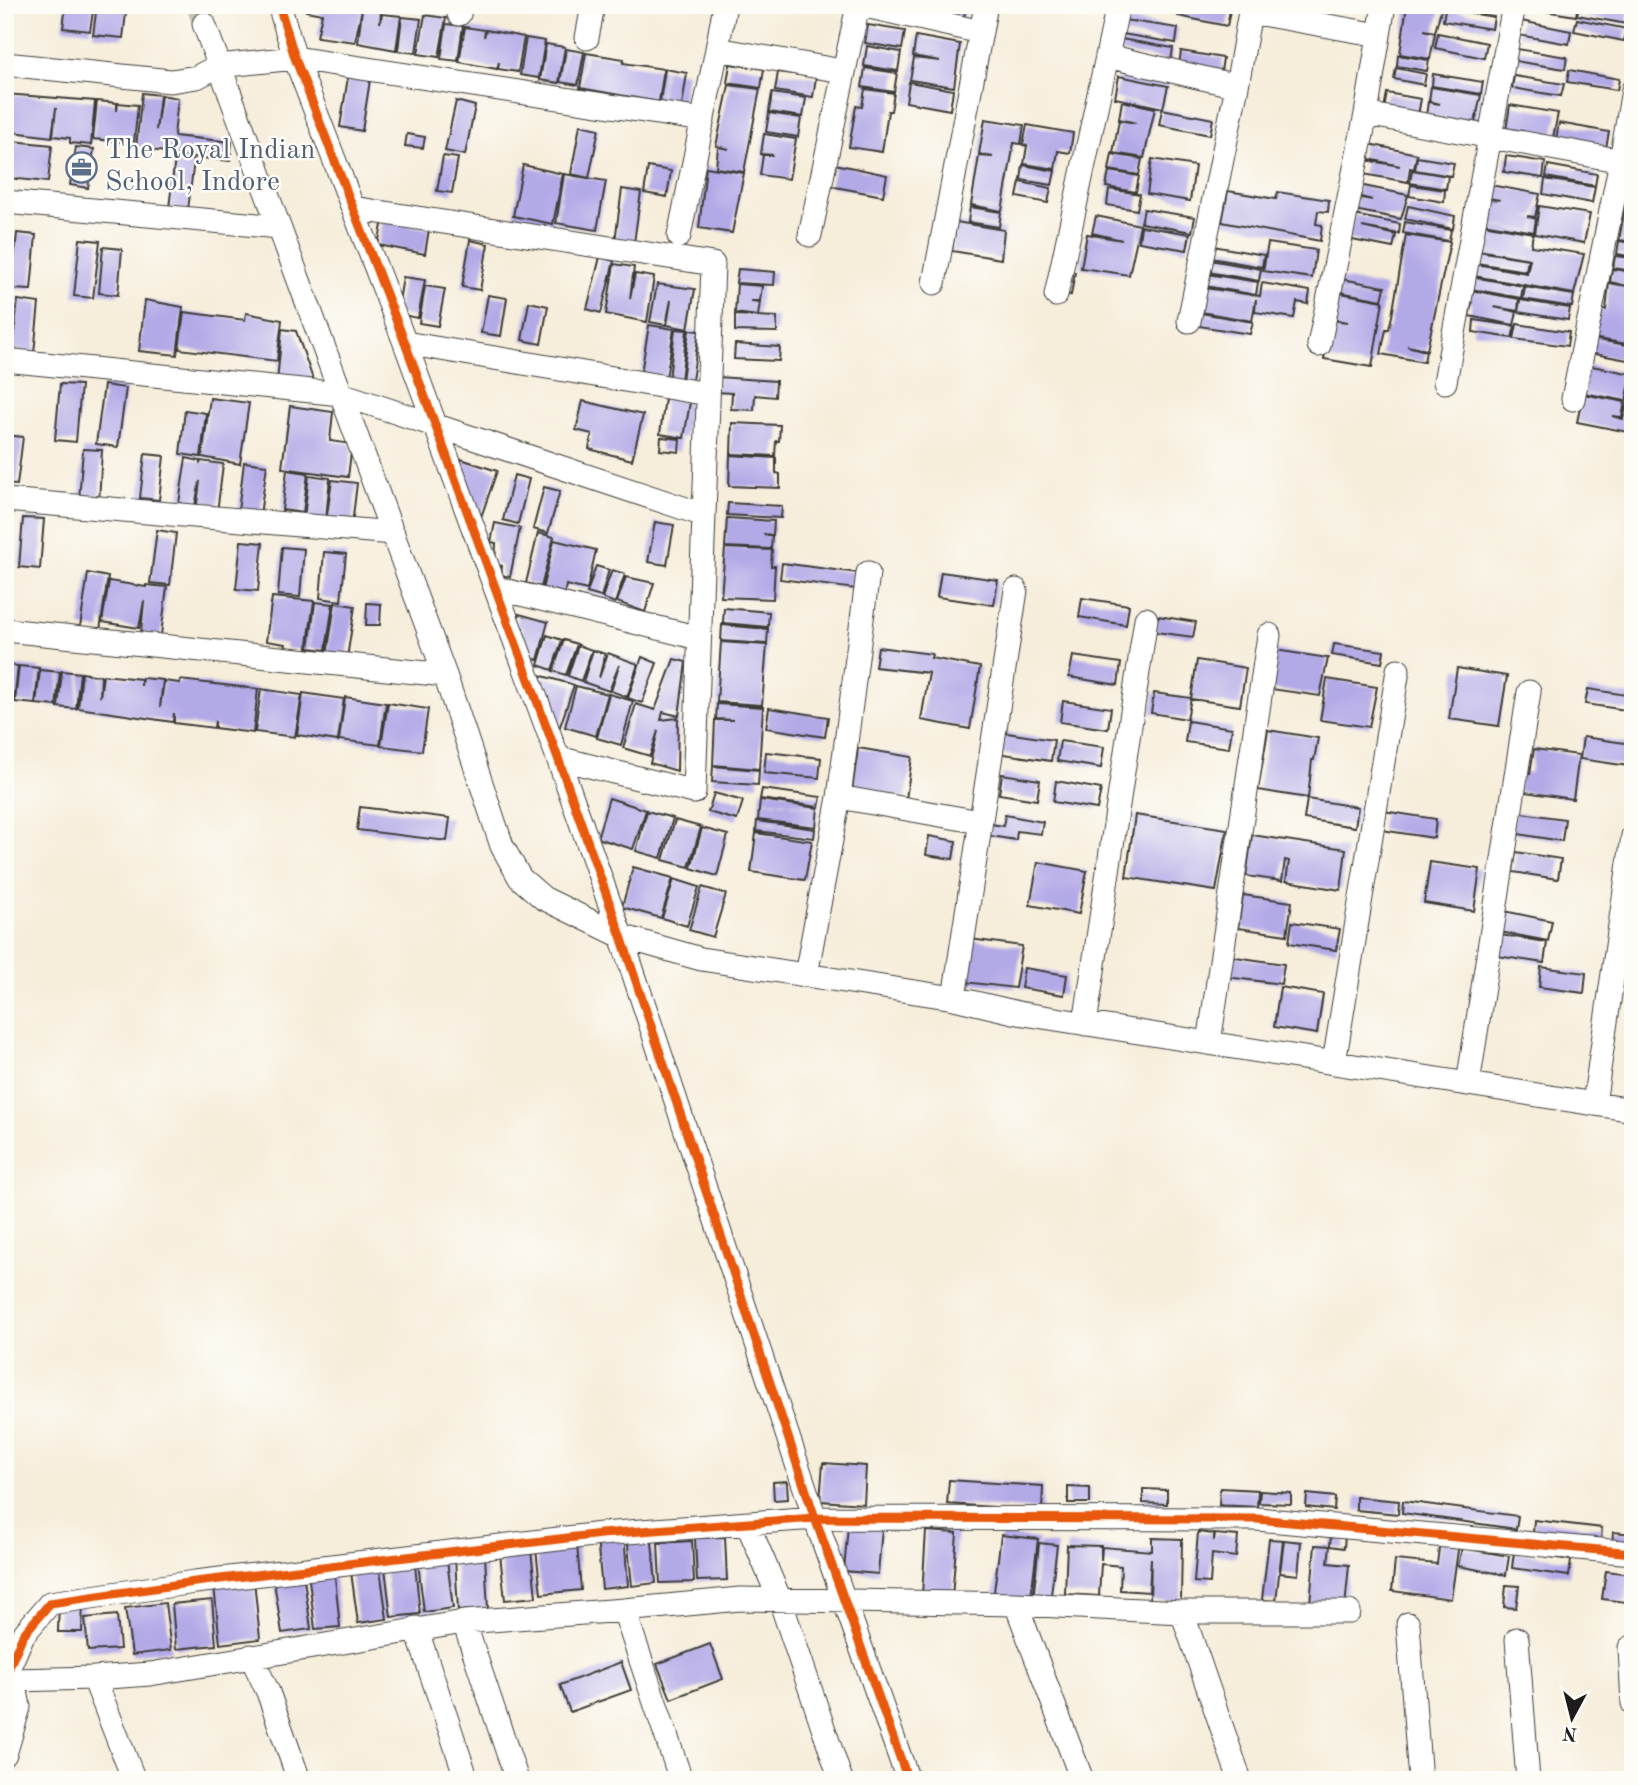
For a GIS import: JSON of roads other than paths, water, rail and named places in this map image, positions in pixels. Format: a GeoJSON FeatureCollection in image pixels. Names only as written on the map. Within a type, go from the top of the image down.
{"type":"FeatureCollection","features":[{"type":"Feature","properties":{"kind":"street"},"geometry":{"type":"LineString","coordinates":[[279,5],[295,58],[405,343],[558,758],[621,936],[844,1600],[908,1780]]}},
{"type":"Feature","properties":{"kind":"street"},"geometry":{"type":"LineString","coordinates":[[587,38],[593,5]]}},
{"type":"Feature","properties":{"kind":"street"},"geometry":{"type":"LineString","coordinates":[[679,236],[725,5]]}},
{"type":"Feature","properties":{"kind":"street"},"geometry":{"type":"LineString","coordinates":[[810,235],[842,71],[860,5],[981,32]]}},
{"type":"Feature","properties":{"kind":"street"},"geometry":{"type":"LineString","coordinates":[[934,283],[986,5]]}},
{"type":"Feature","properties":{"kind":"street"},"geometry":{"type":"LineString","coordinates":[[1056,295],[1118,5]]}},
{"type":"Feature","properties":{"kind":"street"},"geometry":{"type":"LineString","coordinates":[[1319,345],[1366,114],[1384,5]]}},
{"type":"Feature","properties":{"kind":"street"},"geometry":{"type":"LineString","coordinates":[[1445,382],[1488,135],[1514,5]]}},
{"type":"Feature","properties":{"kind":"street"},"geometry":{"type":"LineString","coordinates":[[1189,321],[1250,9],[1379,35]]}},
{"type":"Feature","properties":{"kind":"street"},"geometry":{"type":"LineString","coordinates":[[204,24],[445,674],[502,846],[520,878],[543,898],[621,936],[701,959],[954,998],[1018,1013],[1085,1024],[1633,1110]]}},
{"type":"Feature","properties":{"kind":"street"},"geometry":{"type":"LineString","coordinates":[[717,50],[842,71]]}},
{"type":"Feature","properties":{"kind":"street"},"geometry":{"type":"LineString","coordinates":[[1107,56],[1237,86]]}},
{"type":"Feature","properties":{"kind":"street"},"geometry":{"type":"LineString","coordinates":[[5,64],[171,82],[197,77],[218,66],[295,58],[704,120]]}},
{"type":"Feature","properties":{"kind":"street"},"geometry":{"type":"LineString","coordinates":[[1573,398],[1627,162],[1633,90]]}},
{"type":"Feature","properties":{"kind":"street"},"geometry":{"type":"LineString","coordinates":[[1366,114],[1627,162]]}},
{"type":"Feature","properties":{"kind":"street"},"geometry":{"type":"LineString","coordinates":[[5,202],[279,227]]}},
{"type":"Feature","properties":{"kind":"street"},"geometry":{"type":"LineString","coordinates":[[354,208],[713,264],[694,792],[558,758]]}},
{"type":"Feature","properties":{"kind":"street"},"geometry":{"type":"LineString","coordinates":[[405,343],[708,394]]}},
{"type":"Feature","properties":{"kind":"street"},"geometry":{"type":"LineString","coordinates":[[5,360],[341,394],[436,428],[704,515]]}},
{"type":"Feature","properties":{"kind":"street"},"geometry":{"type":"LineString","coordinates":[[5,500],[393,533]]}},
{"type":"Feature","properties":{"kind":"street"},"geometry":{"type":"LineString","coordinates":[[806,975],[839,797],[868,573]]}},
{"type":"Feature","properties":{"kind":"street"},"geometry":{"type":"LineString","coordinates":[[496,588],[699,638]]}},
{"type":"Feature","properties":{"kind":"street"},"geometry":{"type":"LineString","coordinates":[[954,998],[1016,590]]}},
{"type":"Feature","properties":{"kind":"street"},"geometry":{"type":"LineString","coordinates":[[1085,1024],[1146,619]]}},
{"type":"Feature","properties":{"kind":"street"},"geometry":{"type":"LineString","coordinates":[[5,630],[445,674]]}},
{"type":"Feature","properties":{"kind":"street"},"geometry":{"type":"LineString","coordinates":[[1209,1043],[1269,635]]}},
{"type":"Feature","properties":{"kind":"street"},"geometry":{"type":"LineString","coordinates":[[1334,1063],[1398,670]]}},
{"type":"Feature","properties":{"kind":"street"},"geometry":{"type":"LineString","coordinates":[[1468,1084],[1530,692]]}},
{"type":"Feature","properties":{"kind":"street"},"geometry":{"type":"LineString","coordinates":[[839,797],[980,822]]}},
{"type":"Feature","properties":{"kind":"street"},"geometry":{"type":"LineString","coordinates":[[1594,1104],[1633,836]]}},
{"type":"Feature","properties":{"kind":"street"},"geometry":{"type":"LineString","coordinates":[[5,1754],[19,1707],[8,1676],[23,1635],[50,1603],[195,1582],[600,1534],[816,1518],[1257,1519],[1633,1553]]}},
{"type":"Feature","properties":{"kind":"street"},"geometry":{"type":"LineString","coordinates":[[748,1525],[780,1600],[841,1780]]}},
{"type":"Feature","properties":{"kind":"street"},"geometry":{"type":"LineString","coordinates":[[8,1676],[94,1678],[150,1674],[415,1628],[740,1599],[1016,1604],[1182,1612],[1349,1612]]}},
{"type":"Feature","properties":{"kind":"street"},"geometry":{"type":"LineString","coordinates":[[1016,1604],[1082,1780]]}},
{"type":"Feature","properties":{"kind":"street"},"geometry":{"type":"LineString","coordinates":[[624,1610],[681,1780]]}},
{"type":"Feature","properties":{"kind":"street"},"geometry":{"type":"LineString","coordinates":[[1182,1612],[1240,1780]]}},
{"type":"Feature","properties":{"kind":"street"},"geometry":{"type":"LineString","coordinates":[[464,1622],[517,1780]]}},
{"type":"Feature","properties":{"kind":"street"},"geometry":{"type":"LineString","coordinates":[[1408,1624],[1420,1780]]}},
{"type":"Feature","properties":{"kind":"street"},"geometry":{"type":"LineString","coordinates":[[415,1628],[467,1780]]}},
{"type":"Feature","properties":{"kind":"street"},"geometry":{"type":"LineString","coordinates":[[1517,1639],[1528,1780]]}},
{"type":"Feature","properties":{"kind":"street"},"geometry":{"type":"LineString","coordinates":[[1630,1648],[1633,1703]]}},
{"type":"Feature","properties":{"kind":"street"},"geometry":{"type":"LineString","coordinates":[[251,1656],[268,1692],[299,1780]]}},
{"type":"Feature","properties":{"kind":"street"},"geometry":{"type":"LineString","coordinates":[[94,1678],[134,1780]]}},
{"type":"Feature","properties":{"kind":"tunnel"},"geometry":{"type":"LineString","coordinates":[[198,5],[204,24]]}},
{"type":"Feature","properties":{"kind":"place","name":"The Royal Indian School, Indore"},"geometry":{"type":"Point","coordinates":[82,167]}}]}
